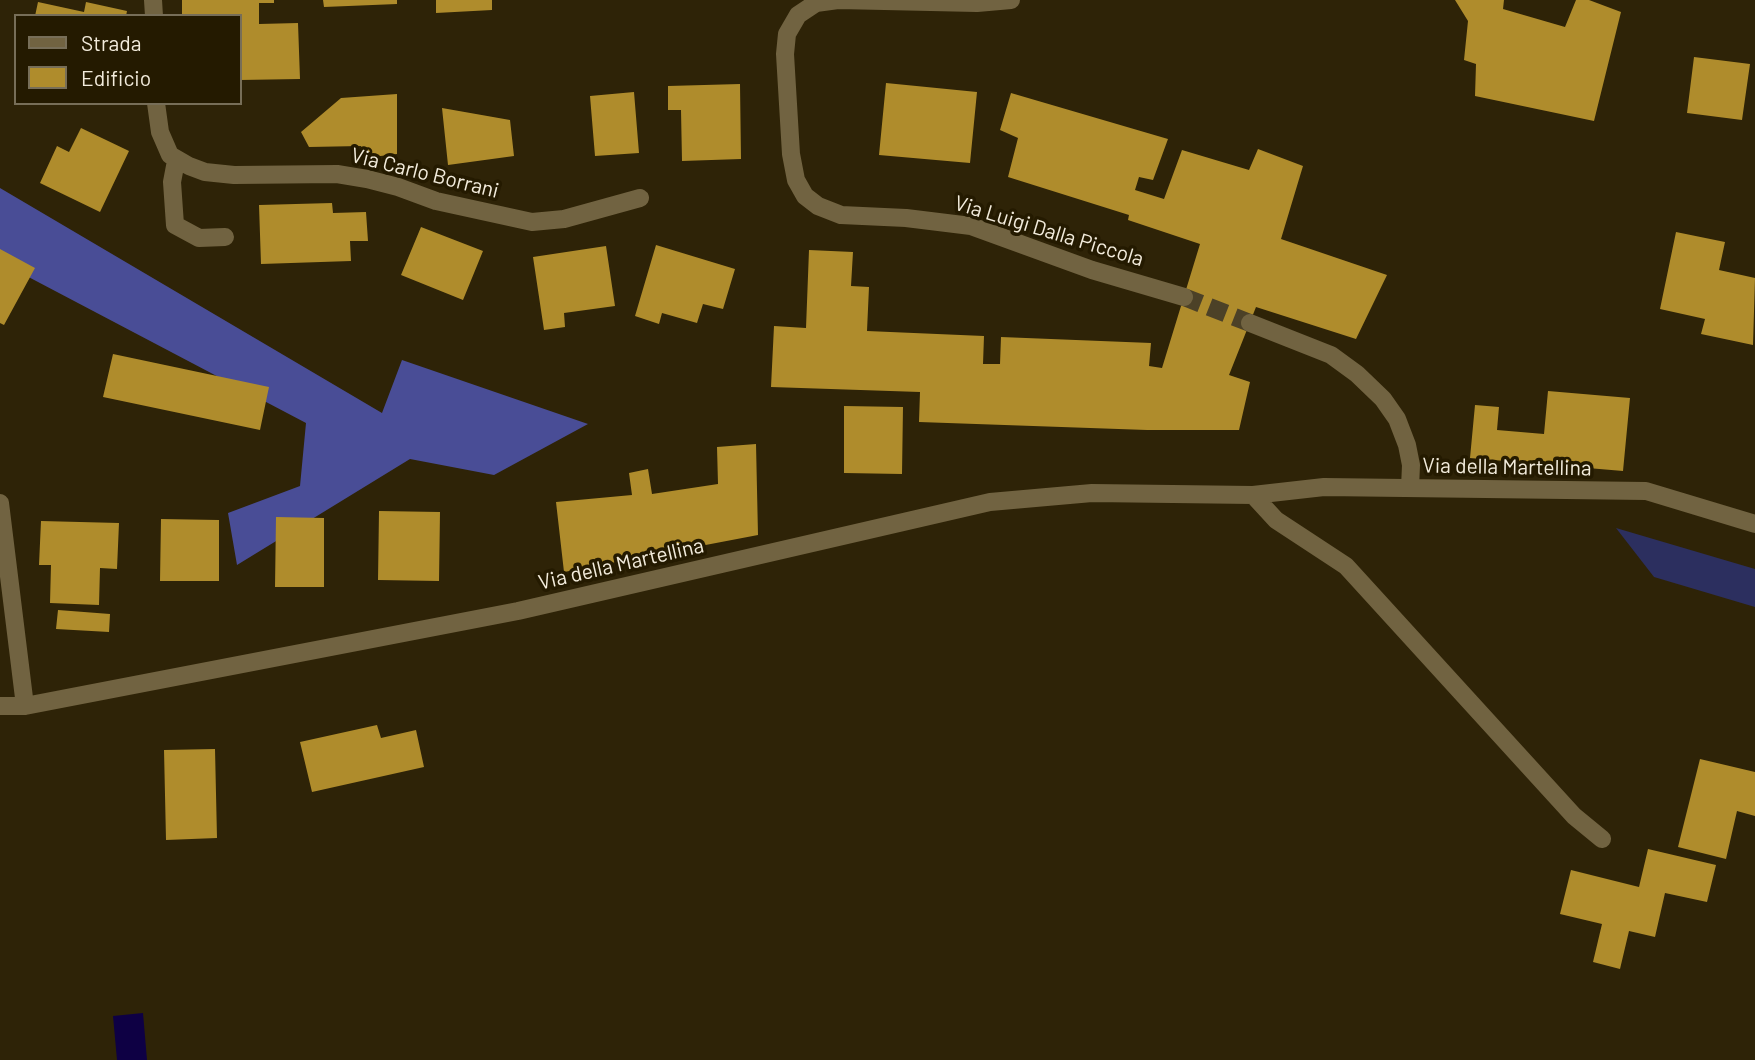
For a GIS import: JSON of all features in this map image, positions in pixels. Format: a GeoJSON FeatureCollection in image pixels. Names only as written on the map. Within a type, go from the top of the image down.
{"type":"FeatureCollection","features":[{"type":"Feature","properties":{"kind":"street","name":"Via Luigi Dalla Piccola"},"geometry":{"type":"LineString","coordinates":[[1011,0],[977,3],[838,0],[816,3],[798,15],[787,34],[785,54],[791,154],[796,180],[805,196],[818,206],[841,215],[906,218],[971,226],[1092,270],[1184,297]]}},
{"type":"Feature","properties":{"kind":"street"},"geometry":{"type":"LineString","coordinates":[[156,105],[164,144],[176,160],[172,182],[175,225],[199,238],[225,237]]}},
{"type":"Feature","properties":{"kind":"street","name":"Via Carlo Borrani"},"geometry":{"type":"LineString","coordinates":[[176,160],[218,174],[337,174],[367,178],[436,201],[532,222],[564,219],[640,198]]}},
{"type":"Feature","properties":{"kind":"street"},"geometry":{"type":"LineString","coordinates":[[1250,323],[1331,355],[1357,374],[1383,399],[1397,419],[1407,445],[1411,465],[1410,488]]}},
{"type":"Feature","properties":{"kind":"street","name":"Via della Martellina"},"geometry":{"type":"LineString","coordinates":[[0,706],[25,706],[518,611],[990,502],[1092,493],[1253,495],[1324,487],[1646,491],[1755,524]]}},
{"type":"Feature","properties":{"kind":"street"},"geometry":{"type":"LineString","coordinates":[[1253,495],[1276,520],[1346,566],[1574,816],[1602,839]]}},
{"type":"Feature","properties":{"kind":"street"},"geometry":{"type":"LineString","coordinates":[[0,503],[25,706]]}},
{"type":"Feature","properties":{"kind":"shaded area"},"geometry":{"type":"Polygon","coordinates":[[[0,188],[382,413],[402,360],[588,424],[494,475],[410,459],[237,565],[228,513],[300,486],[306,423],[0,262],[0,188]]]}},
{"type":"Feature","properties":{"kind":"shaded area"},"geometry":{"type":"Polygon","coordinates":[[[1616,528],[1755,569],[1755,607],[1654,577],[1616,528]]]}},
{"type":"Feature","properties":{"kind":"shaded area"},"geometry":{"type":"Polygon","coordinates":[[[143,1013],[147,1060],[117,1060],[113,1016],[143,1013]]]}},
{"type":"Feature","properties":{"kind":"building"},"geometry":{"type":"Polygon","coordinates":[[[182,0],[274,0],[274,3],[259,3],[259,24],[298,23],[300,79],[242,80],[242,14],[182,14],[182,0]]]}},
{"type":"Feature","properties":{"kind":"building"},"geometry":{"type":"Polygon","coordinates":[[[323,0],[397,0],[397,4],[324,7],[323,0]]]}},
{"type":"Feature","properties":{"kind":"building"},"geometry":{"type":"Polygon","coordinates":[[[436,0],[492,0],[492,10],[436,13],[436,0]]]}},
{"type":"Feature","properties":{"kind":"building"},"geometry":{"type":"Polygon","coordinates":[[[1455,0],[1504,0],[1503,9],[1565,27],[1576,0],[1589,0],[1621,12],[1594,121],[1475,96],[1476,64],[1464,60],[1468,21],[1455,0]]]}},
{"type":"Feature","properties":{"kind":"building"},"geometry":{"type":"Polygon","coordinates":[[[38,2],[84,12],[86,2],[127,11],[126,14],[35,14],[38,2]]]}},
{"type":"Feature","properties":{"kind":"building"},"geometry":{"type":"Polygon","coordinates":[[[1694,57],[1750,64],[1742,120],[1687,113],[1694,57]]]}},
{"type":"Feature","properties":{"kind":"building"},"geometry":{"type":"Polygon","coordinates":[[[886,83],[977,92],[970,163],[879,155],[886,83]]]}},
{"type":"Feature","properties":{"kind":"building"},"geometry":{"type":"Polygon","coordinates":[[[740,84],[741,159],[682,161],[681,110],[668,110],[668,86],[740,84]]]}},
{"type":"Feature","properties":{"kind":"building"},"geometry":{"type":"Polygon","coordinates":[[[634,92],[639,153],[595,156],[590,96],[634,92]]]}},
{"type":"Feature","properties":{"kind":"building"},"geometry":{"type":"Polygon","coordinates":[[[1011,93],[1168,139],[1153,180],[1139,177],[1135,190],[1164,199],[1182,150],[1249,170],[1258,149],[1303,166],[1281,239],[1387,275],[1356,339],[1256,307],[1229,375],[1250,382],[1239,430],[1147,430],[919,422],[920,392],[771,387],[774,326],[806,328],[809,250],[853,252],[851,286],[869,287],[867,331],[984,336],[983,364],[1000,364],[1001,337],[1151,343],[1149,366],[1162,368],[1200,244],[1128,220],[1129,215],[1008,177],[1018,138],[1000,130],[1011,93]]]}},
{"type":"Feature","properties":{"kind":"building"},"geometry":{"type":"Polygon","coordinates":[[[397,94],[397,154],[364,158],[361,146],[309,147],[301,132],[341,98],[397,94]]]}},
{"type":"Feature","properties":{"kind":"building"},"geometry":{"type":"Polygon","coordinates":[[[442,108],[510,120],[514,156],[448,165],[442,108]]]}},
{"type":"Feature","properties":{"kind":"building"},"geometry":{"type":"Polygon","coordinates":[[[81,128],[129,151],[100,212],[40,183],[57,146],[69,152],[81,128]]]}},
{"type":"Feature","properties":{"kind":"building"},"geometry":{"type":"Polygon","coordinates":[[[332,203],[333,213],[366,212],[368,241],[350,241],[351,261],[261,264],[259,205],[332,203]]]}},
{"type":"Feature","properties":{"kind":"building"},"geometry":{"type":"Polygon","coordinates":[[[421,227],[483,251],[463,300],[401,275],[421,227]]]}},
{"type":"Feature","properties":{"kind":"building"},"geometry":{"type":"Polygon","coordinates":[[[1676,232],[1725,242],[1719,270],[1755,278],[1753,345],[1701,334],[1705,319],[1660,309],[1676,232]]]}},
{"type":"Feature","properties":{"kind":"building"},"geometry":{"type":"Polygon","coordinates":[[[656,245],[735,269],[723,309],[703,304],[697,323],[662,313],[659,324],[635,316],[656,245]]]}},
{"type":"Feature","properties":{"kind":"building"},"geometry":{"type":"Polygon","coordinates":[[[606,246],[615,306],[564,313],[565,327],[544,330],[533,257],[606,246]]]}},
{"type":"Feature","properties":{"kind":"building"},"geometry":{"type":"Polygon","coordinates":[[[0,249],[35,268],[4,325],[0,323],[0,249]]]}},
{"type":"Feature","properties":{"kind":"building"},"geometry":{"type":"Polygon","coordinates":[[[113,354],[269,387],[260,430],[103,397],[113,354]]]}},
{"type":"Feature","properties":{"kind":"building"},"geometry":{"type":"Polygon","coordinates":[[[1548,391],[1630,398],[1623,471],[1470,458],[1475,405],[1499,407],[1497,430],[1544,434],[1548,391]]]}},
{"type":"Feature","properties":{"kind":"building"},"geometry":{"type":"Polygon","coordinates":[[[844,406],[903,407],[902,474],[844,473],[844,406]]]}},
{"type":"Feature","properties":{"kind":"building"},"geometry":{"type":"Polygon","coordinates":[[[756,444],[758,535],[564,572],[556,502],[632,495],[629,473],[648,469],[652,494],[718,484],[717,447],[756,444]]]}},
{"type":"Feature","properties":{"kind":"building"},"geometry":{"type":"Polygon","coordinates":[[[379,511],[440,512],[439,581],[378,580],[379,511]]]}},
{"type":"Feature","properties":{"kind":"building"},"geometry":{"type":"Polygon","coordinates":[[[276,517],[324,518],[324,587],[275,587],[276,517]]]}},
{"type":"Feature","properties":{"kind":"building"},"geometry":{"type":"Polygon","coordinates":[[[161,519],[219,520],[219,581],[160,581],[161,519]]]}},
{"type":"Feature","properties":{"kind":"building"},"geometry":{"type":"Polygon","coordinates":[[[41,521],[119,523],[117,569],[100,568],[99,605],[50,603],[51,565],[39,565],[41,521]]]}},
{"type":"Feature","properties":{"kind":"building"},"geometry":{"type":"Polygon","coordinates":[[[58,610],[110,614],[109,632],[56,629],[58,610]]]}},
{"type":"Feature","properties":{"kind":"building"},"geometry":{"type":"Polygon","coordinates":[[[377,725],[381,738],[416,730],[424,767],[312,792],[300,742],[377,725]]]}},
{"type":"Feature","properties":{"kind":"building"},"geometry":{"type":"Polygon","coordinates":[[[215,749],[217,838],[166,840],[164,750],[215,749]]]}},
{"type":"Feature","properties":{"kind":"building"},"geometry":{"type":"Polygon","coordinates":[[[1700,759],[1755,772],[1755,816],[1737,811],[1726,859],[1678,847],[1700,759]]]}},
{"type":"Feature","properties":{"kind":"building"},"geometry":{"type":"Polygon","coordinates":[[[1648,849],[1716,865],[1707,902],[1665,893],[1655,937],[1629,931],[1620,969],[1593,962],[1602,924],[1560,914],[1571,870],[1639,887],[1648,849]]]}},
{"type":"Feature","properties":{"kind":"tunnel"},"geometry":{"type":"LineString","coordinates":[[1184,297],[1250,323]]}}]}
